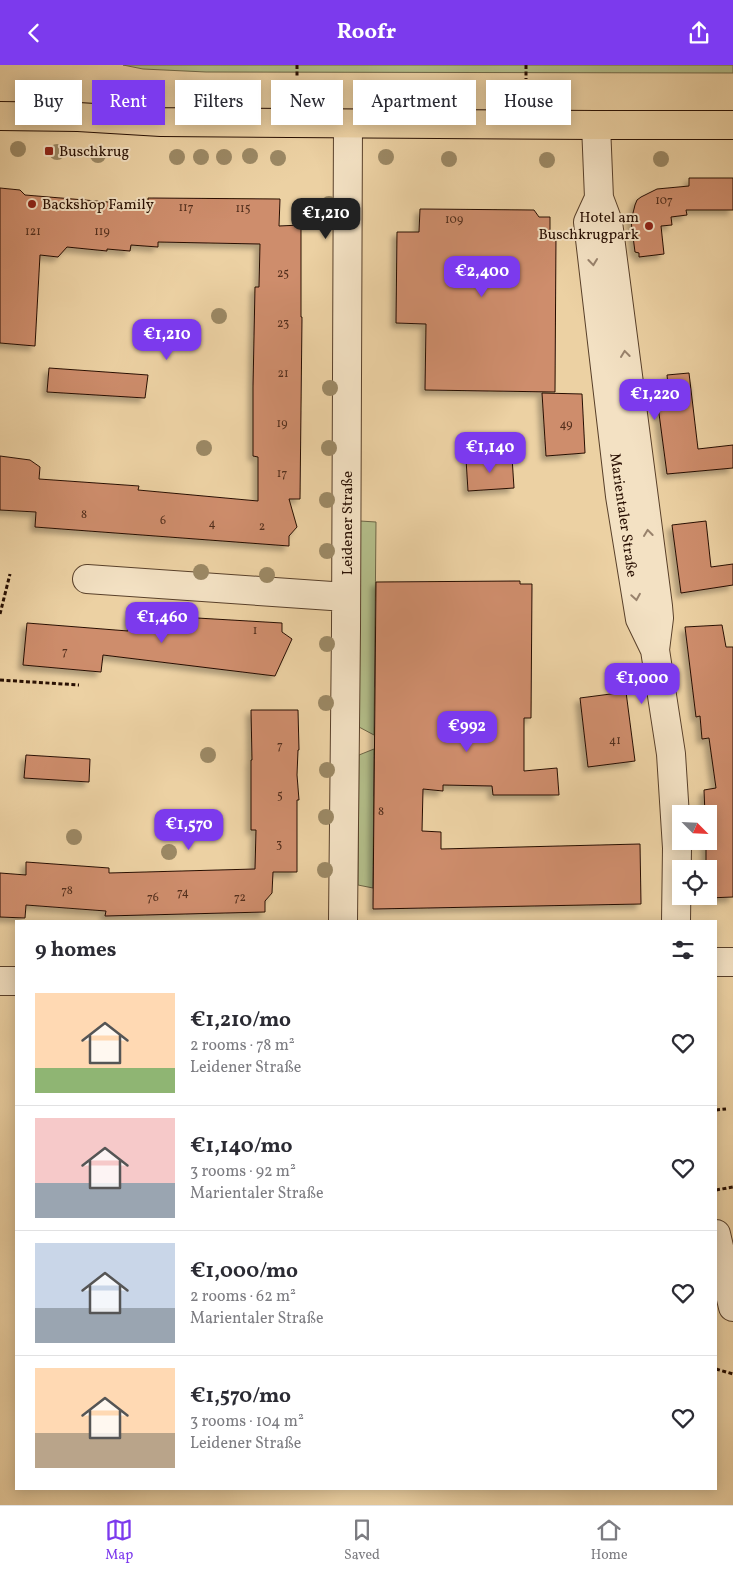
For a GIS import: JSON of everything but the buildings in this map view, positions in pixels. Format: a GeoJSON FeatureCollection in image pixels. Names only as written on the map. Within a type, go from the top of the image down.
{"type":"FeatureCollection","features":[{"type":"Feature","properties":{"kind":"main road"},"geometry":{"type":"LineString","coordinates":[[0,101],[15,104]]}},
{"type":"Feature","properties":{"kind":"main road"},"geometry":{"type":"LineString","coordinates":[[0,116],[15,116]]}},
{"type":"Feature","properties":{"kind":"main road"},"geometry":{"type":"LineString","coordinates":[[82,117],[161,122],[733,125]]}},
{"type":"Feature","properties":{"kind":"street","name":"Leidener Straße"},"geometry":{"type":"LineString","coordinates":[[343,920],[348,124]]}},
{"type":"Feature","properties":{"kind":"street","name":"Marientaler Straße"},"geometry":{"type":"LineString","coordinates":[[596,125],[599,198],[588,222],[617,476],[640,619],[655,651],[670,754],[677,848],[676,920]]}},
{"type":"Feature","properties":{"kind":"street"},"geometry":{"type":"LineString","coordinates":[[87,579],[346,597]]}},
{"type":"Feature","properties":{"kind":"street"},"geometry":{"type":"LineString","coordinates":[[717,962],[733,962]]}},
{"type":"Feature","properties":{"kind":"street"},"geometry":{"type":"LineString","coordinates":[[0,981],[15,981]]}},
{"type":"Feature","properties":{"kind":"street"},"geometry":{"type":"LineString","coordinates":[[717,1228],[733,1226]]}},
{"type":"Feature","properties":{"kind":"street"},"geometry":{"type":"LineString","coordinates":[[717,1238],[733,1307]]}},
{"type":"Feature","properties":{"kind":"path"},"geometry":{"type":"LineString","coordinates":[[297,65],[297,78]]}},
{"type":"Feature","properties":{"kind":"path"},"geometry":{"type":"LineString","coordinates":[[526,65],[526,79]]}},
{"type":"Feature","properties":{"kind":"path"},"geometry":{"type":"LineString","coordinates":[[0,614],[10,573]]}},
{"type":"Feature","properties":{"kind":"path"},"geometry":{"type":"LineString","coordinates":[[0,680],[79,685]]}},
{"type":"Feature","properties":{"kind":"path"},"geometry":{"type":"LineString","coordinates":[[717,1110],[726,1109]]}},
{"type":"Feature","properties":{"kind":"path"},"geometry":{"type":"LineString","coordinates":[[717,1190],[733,1187]]}},
{"type":"Feature","properties":{"kind":"path"},"geometry":{"type":"LineString","coordinates":[[717,1369],[733,1373]]}},
{"type":"Feature","properties":{"kind":"green space"},"geometry":{"type":"Polygon","coordinates":[[[123,65],[733,65],[733,73],[206,72],[143,69],[123,65]]]}},
{"type":"Feature","properties":{"kind":"green space"},"geometry":{"type":"Polygon","coordinates":[[[360,521],[376,522],[374,735],[359,727],[360,521]]]}},
{"type":"Feature","properties":{"kind":"green space"},"geometry":{"type":"Polygon","coordinates":[[[374,749],[373,888],[358,885],[359,755],[374,749]]]}},
{"type":"Feature","properties":{"kind":"place","name":"Buschkrug"},"geometry":{"type":"Point","coordinates":[49,151]}},
{"type":"Feature","properties":{"kind":"place","name":"Backshop Family"},"geometry":{"type":"Point","coordinates":[32,204]}},
{"type":"Feature","properties":{"kind":"place","name":"Hotel am Buschkrugpark"},"geometry":{"type":"Point","coordinates":[649,226]}}]}
